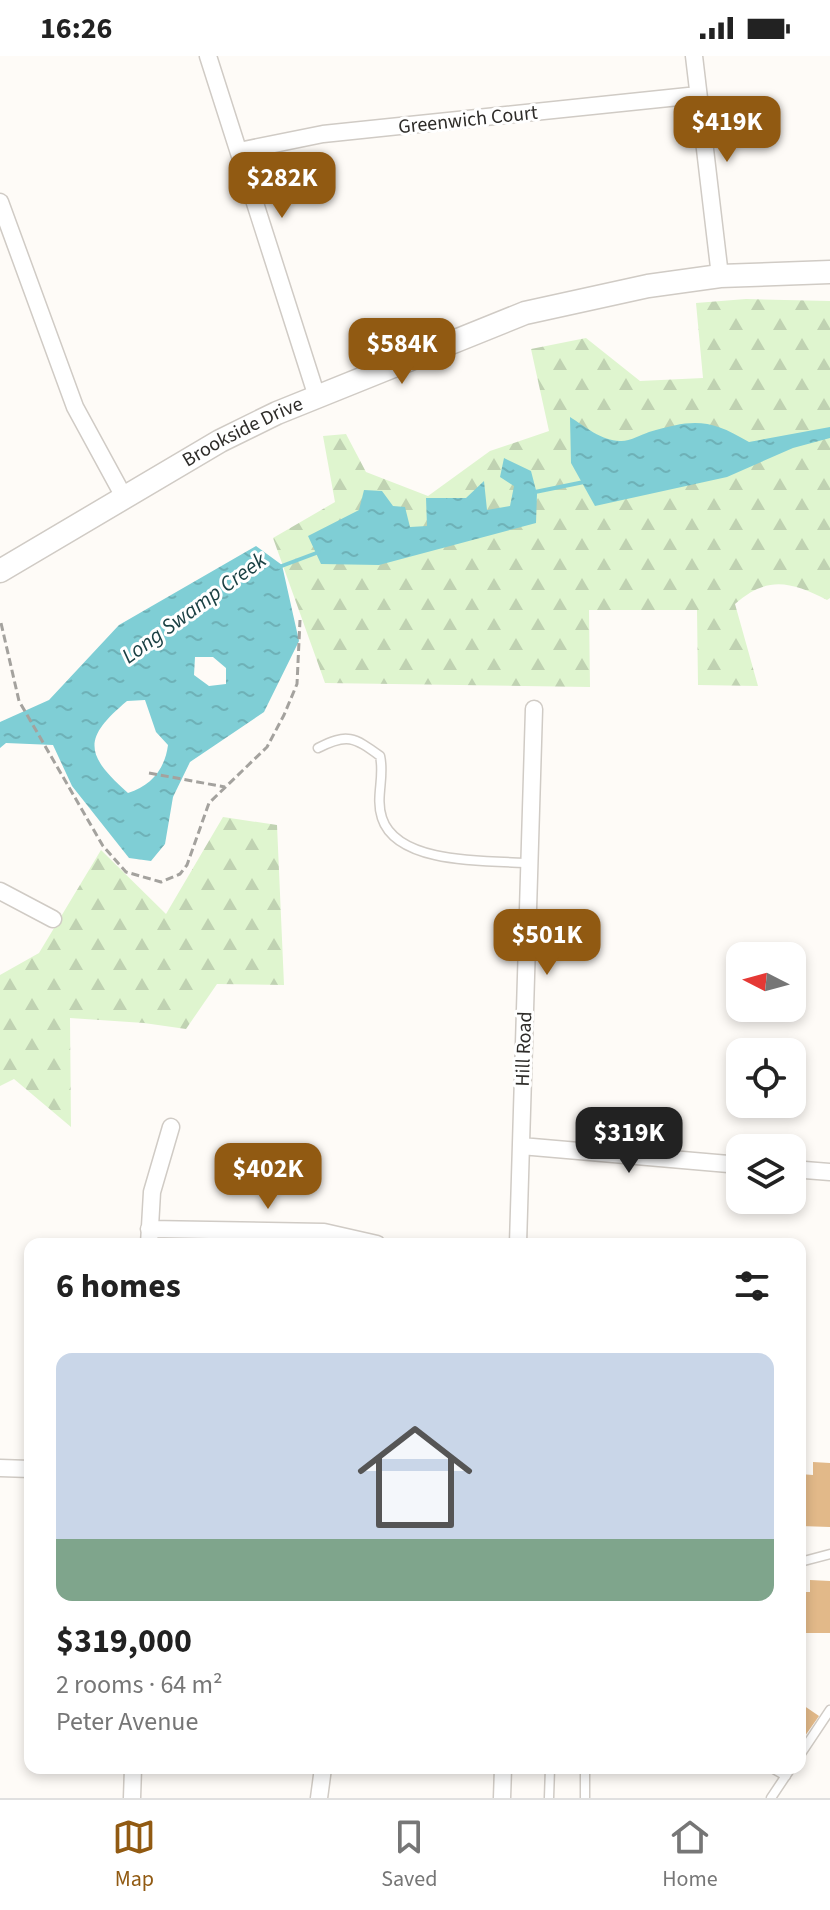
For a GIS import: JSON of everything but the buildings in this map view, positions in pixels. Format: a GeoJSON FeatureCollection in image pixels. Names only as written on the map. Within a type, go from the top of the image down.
{"type":"FeatureCollection","features":[{"type":"Feature","properties":{"kind":"street"},"geometry":{"type":"LineString","coordinates":[[208,56],[317,397]]}},
{"type":"Feature","properties":{"kind":"street"},"geometry":{"type":"LineString","coordinates":[[694,56],[720,276]]}},
{"type":"Feature","properties":{"kind":"street","name":"Greenwich Court"},"geometry":{"type":"LineString","coordinates":[[239,151],[323,134],[698,95]]}},
{"type":"Feature","properties":{"kind":"street"},"geometry":{"type":"LineString","coordinates":[[0,202],[75,407],[124,497]]}},
{"type":"Feature","properties":{"kind":"street","name":"Brookside Drive"},"geometry":{"type":"LineString","coordinates":[[0,571],[220,441],[317,397],[525,313],[648,286],[720,276],[830,272]]}},
{"type":"Feature","properties":{"kind":"street","name":"Hill Road"},"geometry":{"type":"LineString","coordinates":[[518,1238],[534,709]]}},
{"type":"Feature","properties":{"kind":"street"},"geometry":{"type":"LineString","coordinates":[[0,891],[53,919]]}},
{"type":"Feature","properties":{"kind":"street"},"geometry":{"type":"LineString","coordinates":[[171,1127],[152,1192],[149,1237],[324,1232],[350,1238]]}},
{"type":"Feature","properties":{"kind":"street"},"geometry":{"type":"LineString","coordinates":[[521,1146],[726,1164]]}},
{"type":"Feature","properties":{"kind":"street"},"geometry":{"type":"LineString","coordinates":[[806,1170],[830,1172]]}},
{"type":"Feature","properties":{"kind":"street"},"geometry":{"type":"LineString","coordinates":[[0,1468],[24,1469]]}},
{"type":"Feature","properties":{"kind":"street"},"geometry":{"type":"LineString","coordinates":[[132,1798],[133,1774]]}},
{"type":"Feature","properties":{"kind":"street"},"geometry":{"type":"LineString","coordinates":[[319,1798],[322,1774]]}},
{"type":"Feature","properties":{"kind":"street"},"geometry":{"type":"LineString","coordinates":[[502,1798],[503,1774]]}},
{"type":"Feature","properties":{"kind":"lane"},"geometry":{"type":"LineString","coordinates":[[318,748],[338,737],[359,740],[380,756],[384,773],[379,794],[380,815],[387,830],[417,851],[449,858],[530,863]]}},
{"type":"Feature","properties":{"kind":"lane"},"geometry":{"type":"LineString","coordinates":[[806,1560],[830,1554]]}},
{"type":"Feature","properties":{"kind":"lane"},"geometry":{"type":"LineString","coordinates":[[806,1746],[830,1710]]}},
{"type":"Feature","properties":{"kind":"lane"},"geometry":{"type":"LineString","coordinates":[[549,1798],[550,1774]]}},
{"type":"Feature","properties":{"kind":"lane"},"geometry":{"type":"LineString","coordinates":[[585,1774],[585,1798]]}},
{"type":"Feature","properties":{"kind":"lane"},"geometry":{"type":"LineString","coordinates":[[771,1798],[787,1774]]}},
{"type":"Feature","properties":{"kind":"path"},"geometry":{"type":"LineString","coordinates":[[1,623],[19,701],[61,768],[103,846],[126,872],[153,882],[169,880],[180,874],[187,865],[209,803],[267,747],[297,684],[300,620]]}},
{"type":"Feature","properties":{"kind":"path"},"geometry":{"type":"LineString","coordinates":[[149,773],[182,782],[198,780],[225,787]]}},
{"type":"Feature","properties":{"kind":"green space"},"geometry":{"type":"Polygon","coordinates":[[[746,299],[830,301],[830,598],[827,600],[780,584],[758,589],[735,604],[758,686],[698,685],[697,610],[589,610],[590,687],[325,683],[273,538],[335,502],[323,436],[346,434],[366,472],[428,496],[490,451],[549,431],[531,349],[586,338],[640,381],[703,378],[696,303],[746,299]]]}},
{"type":"Feature","properties":{"kind":"green space"},"geometry":{"type":"Polygon","coordinates":[[[223,817],[277,825],[284,985],[217,984],[186,1029],[70,1018],[71,1127],[14,1079],[0,1086],[0,975],[39,953],[101,850],[166,914],[223,817]]]}},
{"type":"Feature","properties":{"kind":"water"},"geometry":{"type":"Polygon","coordinates":[[[570,417],[600,436],[620,441],[689,423],[723,428],[749,442],[830,427],[830,438],[793,448],[727,477],[595,506],[571,463],[570,417]]]}},
{"type":"Feature","properties":{"kind":"water"},"geometry":{"type":"Polygon","coordinates":[[[504,458],[531,471],[537,494],[536,523],[379,565],[321,564],[308,536],[359,510],[364,490],[382,491],[393,506],[405,507],[410,527],[427,526],[426,498],[466,498],[484,481],[487,510],[510,506],[514,486],[500,477],[504,458]]]}},
{"type":"Feature","properties":{"kind":"water"},"geometry":{"type":"Polygon","coordinates":[[[256,546],[282,565],[299,641],[264,712],[190,762],[173,797],[165,844],[151,861],[129,858],[72,786],[53,745],[6,743],[0,748],[0,722],[49,700],[119,625],[256,546]],[[195,657],[194,675],[209,686],[226,684],[226,668],[213,657],[195,657]],[[145,700],[127,701],[102,726],[94,746],[103,767],[128,793],[144,786],[156,775],[164,762],[168,745],[156,732],[145,700]]]}},
{"type":"Feature","properties":{"kind":"waterway","name":"Long Swamp Creek"},"geometry":{"type":"LineString","coordinates":[[535,492],[584,482]]}},
{"type":"Feature","properties":{"kind":"waterway","name":"Long Swamp Creek"},"geometry":{"type":"LineString","coordinates":[[279,567],[319,552]]}}]}
